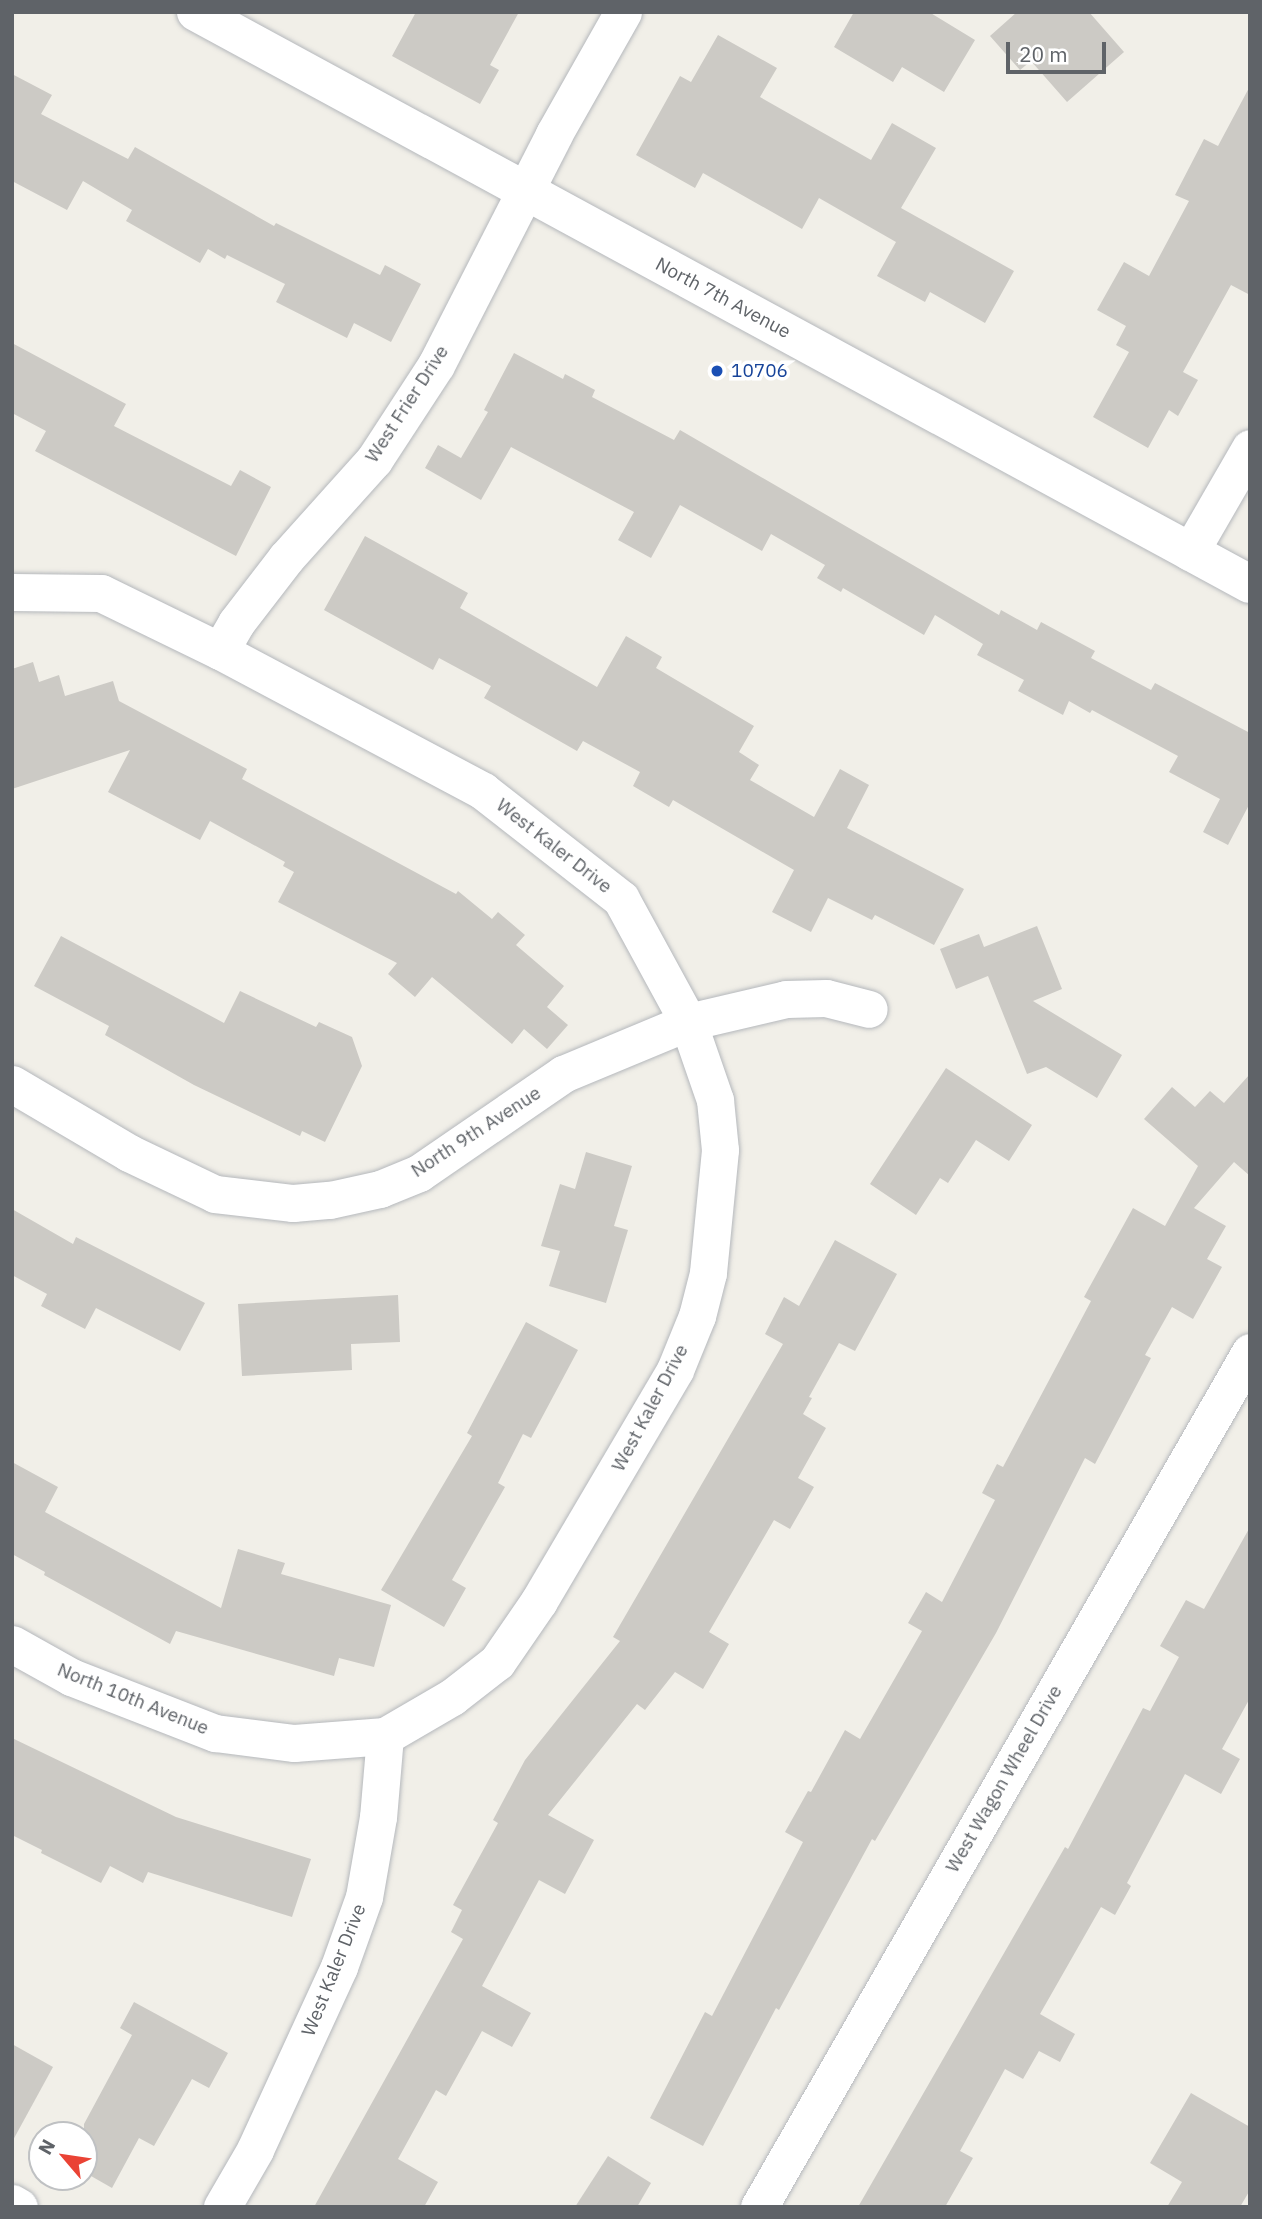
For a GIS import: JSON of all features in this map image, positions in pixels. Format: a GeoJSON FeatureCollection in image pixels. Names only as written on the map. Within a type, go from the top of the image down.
{"type":"FeatureCollection","features":[{"type":"Feature","properties":{"kind":"main road","name":"North 7th Avenue"},"geometry":{"type":"LineString","coordinates":[[196,12],[1250,584]]}},
{"type":"Feature","properties":{"kind":"street","name":"West Frier Drive"},"geometry":{"type":"LineString","coordinates":[[220,650],[236,623],[286,558],[374,460],[436,365],[524,190],[623,12]]}},
{"type":"Feature","properties":{"kind":"street"},"geometry":{"type":"LineString","coordinates":[[1190,552],[1250,448]]}},
{"type":"Feature","properties":{"kind":"street"},"geometry":{"type":"LineString","coordinates":[[12,592],[101,593],[220,650]]}},
{"type":"Feature","properties":{"kind":"street","name":"West Kaler Drive"},"geometry":{"type":"LineString","coordinates":[[220,650],[483,791],[621,899],[688,1022],[715,1100],[720,1150],[708,1273],[697,1316],[675,1370],[539,1601],[497,1662],[452,1697],[385,1736],[378,1817],[359,1908],[339,1967],[255,2150],[222,2207]]}},
{"type":"Feature","properties":{"kind":"street","name":"North 9th Avenue"},"geometry":{"type":"LineString","coordinates":[[12,1084],[129,1153],[215,1194],[267,1202],[318,1201],[380,1189],[419,1173],[564,1074],[688,1022],[786,999],[826,998],[869,1009]]}},
{"type":"Feature","properties":{"kind":"street","name":"West Wagon Wheel Drive"},"geometry":{"type":"LineString","coordinates":[[759,2207],[1250,1352]]}},
{"type":"Feature","properties":{"kind":"street","name":"North 10th Avenue"},"geometry":{"type":"LineString","coordinates":[[12,1644],[71,1676],[215,1733],[294,1743],[385,1736]]}},
{"type":"Feature","properties":{"kind":"street"},"geometry":{"type":"LineString","coordinates":[[12,2203],[19,2207]]}},
{"type":"Feature","properties":{"kind":"building"},"geometry":{"type":"Polygon","coordinates":[[[416,12],[519,12],[490,65],[499,70],[480,104],[392,56],[416,12]]]}},
{"type":"Feature","properties":{"kind":"building"},"geometry":{"type":"Polygon","coordinates":[[[854,12],[929,12],[975,40],[944,92],[902,67],[893,82],[834,47],[854,12]]]}},
{"type":"Feature","properties":{"kind":"building"},"geometry":{"type":"Polygon","coordinates":[[[1017,12],[1089,12],[1124,52],[1067,102],[1031,61],[1020,70],[990,36],[1017,12]]]}},
{"type":"Feature","properties":{"kind":"building"},"geometry":{"type":"Polygon","coordinates":[[[718,35],[777,68],[760,97],[871,160],[892,123],[936,148],[901,208],[1014,271],[985,323],[930,292],[925,302],[877,276],[896,242],[819,198],[802,229],[703,173],[695,188],[636,155],[680,76],[691,82],[718,35]]]}},
{"type":"Feature","properties":{"kind":"building"},"geometry":{"type":"Polygon","coordinates":[[[12,74],[52,95],[41,114],[128,159],[135,147],[274,226],[276,223],[380,275],[385,265],[421,284],[391,342],[354,323],[347,338],[276,302],[285,284],[227,255],[225,259],[208,249],[200,263],[126,221],[132,210],[83,181],[67,210],[12,181],[12,74]]]}},
{"type":"Feature","properties":{"kind":"building"},"geometry":{"type":"Polygon","coordinates":[[[1250,86],[1250,295],[1231,285],[1183,372],[1198,380],[1178,416],[1169,410],[1148,448],[1093,417],[1129,352],[1116,345],[1126,326],[1097,310],[1124,262],[1149,276],[1189,201],[1175,195],[1204,139],[1218,146],[1250,86]]]}},
{"type":"Feature","properties":{"kind":"building"},"geometry":{"type":"Polygon","coordinates":[[[12,343],[126,404],[114,426],[231,486],[240,470],[271,487],[236,556],[35,451],[46,431],[12,413],[12,343]]]}},
{"type":"Feature","properties":{"kind":"building"},"geometry":{"type":"Polygon","coordinates":[[[514,353],[563,379],[565,374],[595,390],[592,397],[674,440],[680,430],[999,615],[1001,610],[1037,630],[1041,622],[1095,651],[1091,658],[1151,690],[1155,683],[1250,733],[1250,803],[1228,845],[1203,832],[1220,799],[1169,772],[1178,756],[1092,710],[1090,713],[1069,701],[1063,715],[1018,691],[1024,680],[977,655],[983,644],[935,615],[924,635],[843,588],[841,592],[817,578],[825,565],[771,534],[762,551],[680,505],[651,558],[618,540],[634,512],[511,447],[481,500],[425,468],[438,445],[461,458],[488,412],[484,410],[514,353]]]}},
{"type":"Feature","properties":{"kind":"building"},"geometry":{"type":"Polygon","coordinates":[[[365,536],[468,593],[460,608],[597,687],[626,636],[662,657],[656,668],[754,726],[739,752],[759,765],[750,780],[814,817],[840,769],[869,785],[847,828],[964,889],[934,945],[875,915],[872,920],[828,898],[811,932],[772,912],[794,870],[673,800],[669,807],[633,786],[640,772],[583,741],[577,751],[484,698],[491,686],[439,658],[433,670],[324,610],[365,536]]]}},
{"type":"Feature","properties":{"kind":"building"},"geometry":{"type":"Polygon","coordinates":[[[33,662],[39,682],[59,675],[65,696],[113,681],[119,701],[247,769],[242,779],[456,894],[458,891],[492,919],[498,912],[525,935],[516,945],[564,986],[547,1007],[568,1025],[547,1049],[524,1029],[512,1044],[432,977],[415,997],[388,974],[397,963],[278,902],[294,872],[283,866],[285,862],[210,821],[200,840],[108,792],[130,750],[12,789],[12,669],[33,662]]]}},
{"type":"Feature","properties":{"kind":"building"},"geometry":{"type":"Polygon","coordinates":[[[1037,926],[1062,989],[1033,1001],[1122,1055],[1097,1098],[1046,1067],[1027,1074],[988,976],[956,989],[940,949],[979,934],[984,947],[1037,926]]]}},
{"type":"Feature","properties":{"kind":"building"},"geometry":{"type":"Polygon","coordinates":[[[61,936],[224,1023],[240,991],[316,1027],[319,1022],[352,1037],[362,1066],[325,1142],[302,1131],[300,1136],[194,1085],[105,1035],[109,1026],[34,986],[61,936]]]}},
{"type":"Feature","properties":{"kind":"building"},"geometry":{"type":"Polygon","coordinates":[[[946,1068],[1032,1125],[1009,1161],[976,1140],[948,1183],[940,1178],[916,1215],[870,1184],[946,1068]]]}},
{"type":"Feature","properties":{"kind":"building"},"geometry":{"type":"Polygon","coordinates":[[[1250,1074],[1250,1176],[1234,1162],[1194,1208],[1226,1226],[1207,1259],[1222,1267],[1193,1319],[1172,1307],[1145,1355],[1151,1358],[1095,1464],[1085,1458],[996,1633],[875,1841],[872,1839],[779,2010],[776,2008],[703,2146],[650,2118],[705,2012],[712,2016],[803,1842],[785,1832],[808,1791],[811,1792],[845,1730],[860,1739],[922,1631],[908,1623],[926,1592],[942,1602],[995,1500],[982,1493],[997,1464],[1003,1467],[1091,1301],[1084,1297],[1133,1208],[1165,1226],[1198,1166],[1144,1119],[1172,1087],[1195,1107],[1210,1091],[1224,1103],[1250,1074]]]}},
{"type":"Feature","properties":{"kind":"building"},"geometry":{"type":"Polygon","coordinates":[[[586,1152],[632,1166],[614,1226],[628,1230],[606,1303],[549,1286],[560,1251],[541,1246],[560,1184],[575,1189],[586,1152]]]}},
{"type":"Feature","properties":{"kind":"building"},"geometry":{"type":"Polygon","coordinates":[[[12,1209],[73,1244],[76,1237],[205,1303],[180,1351],[96,1308],[85,1329],[41,1306],[47,1294],[12,1275],[12,1209]]]}},
{"type":"Feature","properties":{"kind":"building"},"geometry":{"type":"Polygon","coordinates":[[[835,1240],[897,1274],[855,1351],[839,1343],[809,1397],[812,1398],[803,1414],[826,1428],[798,1478],[814,1487],[790,1529],[774,1520],[709,1632],[729,1644],[703,1689],[675,1672],[645,1710],[637,1704],[548,1815],[594,1840],[565,1894],[539,1880],[482,1986],[531,2013],[512,2047],[482,2031],[446,2096],[436,2090],[398,2159],[438,2182],[424,2207],[314,2207],[463,1939],[451,1932],[462,1910],[453,1905],[498,1823],[493,1820],[525,1760],[620,1641],[613,1637],[783,1344],[765,1334],[784,1297],[799,1306],[835,1240]]]}},
{"type":"Feature","properties":{"kind":"building"},"geometry":{"type":"Polygon","coordinates":[[[398,1295],[400,1342],[351,1344],[352,1370],[242,1376],[238,1304],[398,1295]]]}},
{"type":"Feature","properties":{"kind":"building"},"geometry":{"type":"Polygon","coordinates":[[[526,1322],[578,1350],[531,1438],[523,1434],[498,1483],[505,1487],[452,1580],[466,1588],[444,1627],[381,1590],[472,1436],[467,1433],[526,1322]]]}},
{"type":"Feature","properties":{"kind":"building"},"geometry":{"type":"Polygon","coordinates":[[[12,1462],[58,1487],[45,1512],[221,1608],[238,1549],[285,1563],[281,1574],[391,1605],[374,1667],[339,1658],[334,1676],[176,1631],[170,1644],[44,1575],[45,1572],[12,1554],[12,1462]]]}},
{"type":"Feature","properties":{"kind":"building"},"geometry":{"type":"Polygon","coordinates":[[[1250,1527],[1250,1698],[1222,1749],[1240,1759],[1221,1794],[1185,1774],[1127,1883],[1131,1886],[1115,1915],[1101,1907],[1040,2014],[1075,2034],[1060,2062],[1039,2051],[1023,2079],[1005,2069],[960,2151],[973,2158],[945,2207],[858,2207],[1065,1847],[1068,1849],[1143,1708],[1150,1711],[1179,1657],[1160,1646],[1186,1600],[1204,1609],[1250,1527]]]}},
{"type":"Feature","properties":{"kind":"building"},"geometry":{"type":"Polygon","coordinates":[[[12,1738],[176,1817],[311,1859],[292,1917],[148,1872],[143,1883],[110,1866],[101,1883],[12,1835],[12,1738]]]}},
{"type":"Feature","properties":{"kind":"building"},"geometry":{"type":"Polygon","coordinates":[[[134,2002],[228,2053],[209,2088],[192,2079],[154,2146],[139,2138],[112,2188],[98,2180],[98,2121],[86,2121],[132,2035],[120,2028],[134,2002]]]}},
{"type":"Feature","properties":{"kind":"building"},"geometry":{"type":"Polygon","coordinates":[[[12,2044],[53,2067],[12,2142],[12,2044]]]}},
{"type":"Feature","properties":{"kind":"building"},"geometry":{"type":"Polygon","coordinates":[[[1191,2093],[1250,2127],[1250,2190],[1240,2207],[1167,2207],[1182,2182],[1150,2163],[1191,2093]]]}},
{"type":"Feature","properties":{"kind":"building"},"geometry":{"type":"Polygon","coordinates":[[[608,2156],[651,2183],[637,2207],[575,2207],[608,2156]]]}},
{"type":"Feature","properties":{"kind":"place","name":"10706"},"geometry":{"type":"Point","coordinates":[717,371]}}]}
